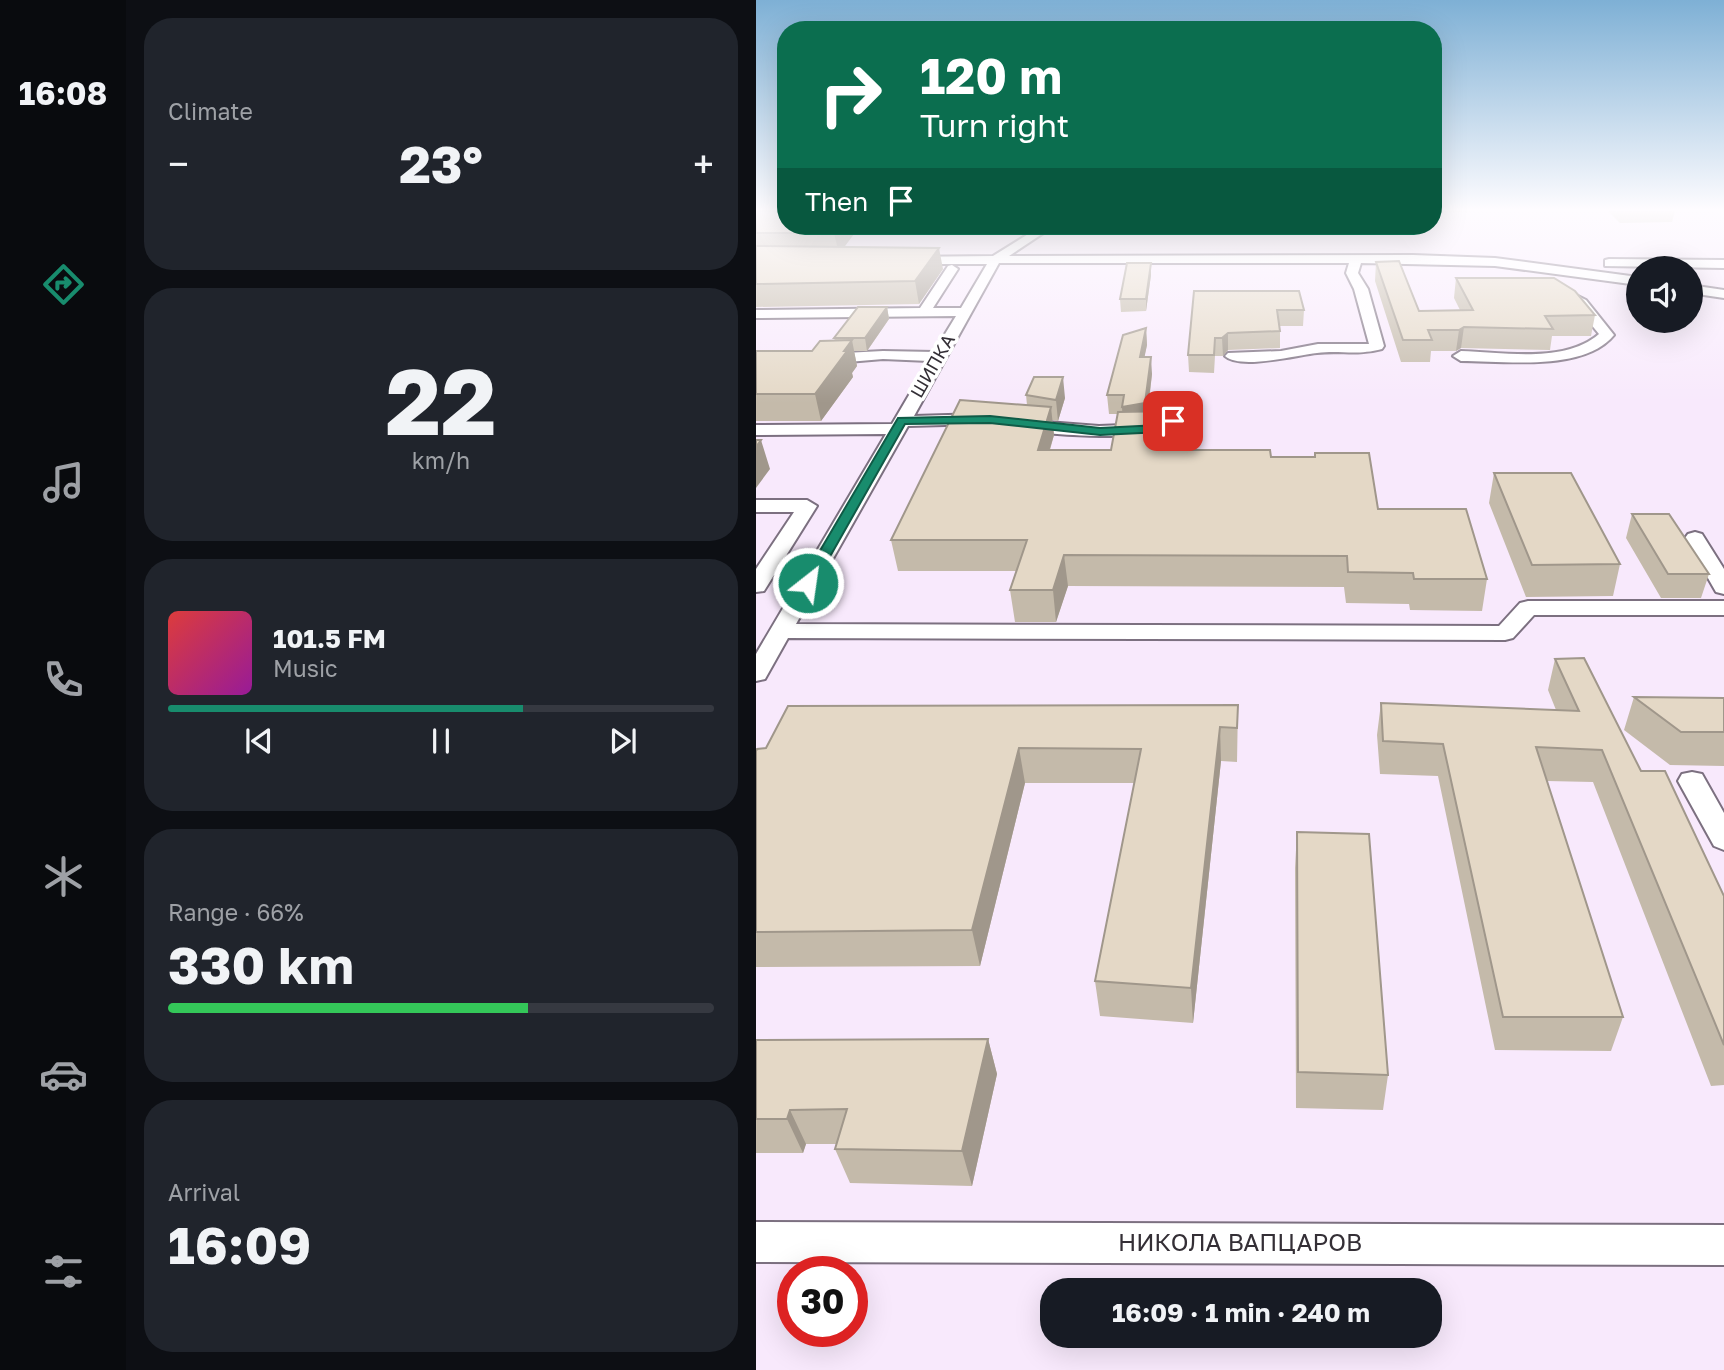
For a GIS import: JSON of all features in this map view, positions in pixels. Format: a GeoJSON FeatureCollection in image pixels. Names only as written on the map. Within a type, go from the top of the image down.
{"type":"FeatureCollection","features":[{"type":"Feature","properties":{"kind":"street"},"geometry":{"type":"LineString","coordinates":[[924,312],[948,275]]}},
{"type":"Feature","properties":{"kind":"street","name":"ШИПКА"},"geometry":{"type":"LineString","coordinates":[[756,674],[986,275]]}},
{"type":"Feature","properties":{"kind":"street"},"geometry":{"type":"LineString","coordinates":[[1233,356],[1281,355],[1318,348],[1360,350],[1377,346],[1361,289],[1354,275]]}},
{"type":"Feature","properties":{"kind":"street"},"geometry":{"type":"LineString","coordinates":[[1508,275],[1532,282]]}},
{"type":"Feature","properties":{"kind":"street"},"geometry":{"type":"LineString","coordinates":[[1595,275],[1626,279]]}},
{"type":"Feature","properties":{"kind":"street"},"geometry":{"type":"LineString","coordinates":[[1703,289],[1724,291]]}},
{"type":"Feature","properties":{"kind":"street"},"geometry":{"type":"LineString","coordinates":[[1461,356],[1554,355],[1583,351],[1600,344],[1607,335],[1581,303],[1560,290]]}},
{"type":"Feature","properties":{"kind":"street"},"geometry":{"type":"LineString","coordinates":[[756,314],[965,312]]}},
{"type":"Feature","properties":{"kind":"street"},"geometry":{"type":"LineString","coordinates":[[811,359],[891,355],[939,357]]}},
{"type":"Feature","properties":{"kind":"street"},"geometry":{"type":"LineString","coordinates":[[903,419],[930,412],[1032,414]]}},
{"type":"Feature","properties":{"kind":"street"},"geometry":{"type":"LineString","coordinates":[[756,430],[903,419],[990,419],[1100,432],[1162,428]]}},
{"type":"Feature","properties":{"kind":"street"},"geometry":{"type":"LineString","coordinates":[[756,506],[807,506],[756,586]]}},
{"type":"Feature","properties":{"kind":"street"},"geometry":{"type":"LineString","coordinates":[[1695,538],[1724,587]]}},
{"type":"Feature","properties":{"kind":"street"},"geometry":{"type":"LineString","coordinates":[[781,631],[1505,633],[1528,608],[1724,608]]}},
{"type":"Feature","properties":{"kind":"street"},"geometry":{"type":"LineString","coordinates":[[1692,781],[1724,839]]}},
{"type":"Feature","properties":{"kind":"street","name":"НИКОЛА ВАПЦАРОВ"},"geometry":{"type":"LineString","coordinates":[[756,1242],[1724,1245]]}},
{"type":"Feature","properties":{"kind":"shaded area"},"geometry":{"type":"Polygon","coordinates":[[[756,275],[1626,275],[1626,333],[1703,333],[1703,275],[1724,275],[1724,1370],[756,1370],[756,275]]]}},
{"type":"Feature","properties":{"kind":"building"},"geometry":{"type":"Polygon","coordinates":[[[756,275],[919,275],[915,281],[756,284],[756,275]]]}},
{"type":"Feature","properties":{"kind":"building"},"geometry":{"type":"Polygon","coordinates":[[[1125,275],[1149,275],[1146,299],[1120,299],[1125,275]]]}},
{"type":"Feature","properties":{"kind":"building"},"geometry":{"type":"Polygon","coordinates":[[[1380,275],[1405,275],[1419,311],[1473,310],[1456,278],[1554,278],[1575,291],[1595,315],[1545,316],[1553,329],[1464,327],[1459,330],[1428,330],[1432,340],[1403,340],[1380,275]]]}},
{"type":"Feature","properties":{"kind":"building"},"geometry":{"type":"Polygon","coordinates":[[[1194,291],[1299,291],[1304,310],[1277,310],[1280,331],[1228,333],[1222,338],[1215,338],[1214,355],[1188,355],[1194,291]]]}},
{"type":"Feature","properties":{"kind":"building"},"geometry":{"type":"Polygon","coordinates":[[[858,307],[887,307],[865,338],[834,338],[858,307]]]}},
{"type":"Feature","properties":{"kind":"building"},"geometry":{"type":"Polygon","coordinates":[[[1146,328],[1140,357],[1151,357],[1145,403],[1122,407],[1124,395],[1107,395],[1123,335],[1146,328]]]}},
{"type":"Feature","properties":{"kind":"building"},"geometry":{"type":"Polygon","coordinates":[[[852,340],[815,394],[756,394],[756,351],[812,351],[820,341],[852,340]]]}},
{"type":"Feature","properties":{"kind":"building"},"geometry":{"type":"Polygon","coordinates":[[[1034,377],[1063,377],[1056,400],[1026,395],[1034,377]]]}},
{"type":"Feature","properties":{"kind":"building"},"geometry":{"type":"Polygon","coordinates":[[[960,400],[1051,407],[1038,450],[1111,450],[1118,412],[1174,411],[1170,450],[1270,450],[1271,457],[1315,457],[1315,453],[1369,453],[1378,509],[1466,509],[1487,579],[1414,579],[1413,573],[1348,572],[1347,556],[1064,555],[1053,590],[1010,590],[1027,540],[891,540],[960,400]]]}},
{"type":"Feature","properties":{"kind":"building"},"geometry":{"type":"Polygon","coordinates":[[[1494,473],[1571,473],[1620,564],[1532,565],[1494,473]]]}},
{"type":"Feature","properties":{"kind":"building"},"geometry":{"type":"Polygon","coordinates":[[[1632,514],[1669,514],[1709,574],[1668,574],[1632,514]]]}},
{"type":"Feature","properties":{"kind":"building"},"geometry":{"type":"Polygon","coordinates":[[[1584,658],[1641,771],[1665,771],[1724,896],[1724,1045],[1602,750],[1536,747],[1623,1017],[1503,1017],[1443,744],[1383,741],[1381,703],[1579,711],[1555,659],[1584,658]]]}},
{"type":"Feature","properties":{"kind":"building"},"geometry":{"type":"Polygon","coordinates":[[[1634,697],[1724,698],[1724,732],[1681,732],[1634,697]]]}},
{"type":"Feature","properties":{"kind":"building"},"geometry":{"type":"Polygon","coordinates":[[[1238,705],[1237,728],[1220,727],[1191,988],[1095,981],[1141,749],[1019,748],[972,930],[756,932],[756,751],[766,748],[788,706],[1238,705]]]}},
{"type":"Feature","properties":{"kind":"building"},"geometry":{"type":"Polygon","coordinates":[[[1297,832],[1369,834],[1388,1075],[1298,1072],[1297,832]]]}},
{"type":"Feature","properties":{"kind":"building"},"geometry":{"type":"Polygon","coordinates":[[[988,1039],[962,1151],[835,1149],[847,1109],[790,1110],[787,1119],[756,1119],[756,1040],[988,1039]]]}},
{"type":"Feature","properties":{"kind":"route"},"geometry":{"type":"LineString","coordinates":[[808,583],[902,421],[990,419],[1028,426],[1100,432],[1162,428],[1173,421]]}}]}
